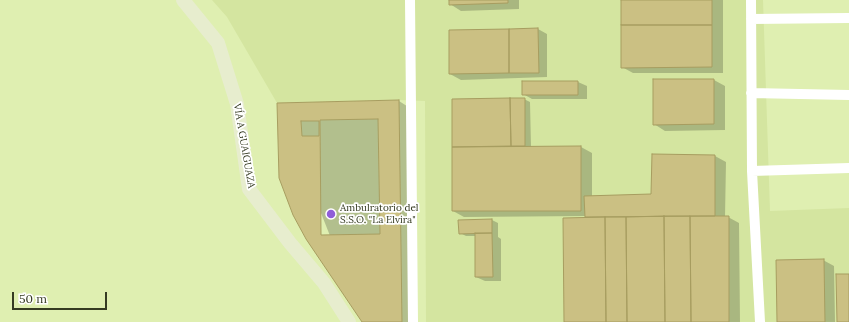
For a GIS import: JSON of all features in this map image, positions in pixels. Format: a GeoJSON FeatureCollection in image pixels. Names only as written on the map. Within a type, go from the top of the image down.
{"type":"FeatureCollection","features":[{"type":"Feature","properties":{"kind":"main road","name":"VÍA A GUAIGUAZA"},"geometry":{"type":"LineString","coordinates":[[183,0],[218,43],[237,104],[249,189],[290,243],[324,283],[349,322]]}},
{"type":"Feature","properties":{"kind":"street"},"geometry":{"type":"LineString","coordinates":[[410,0],[414,322]]}},
{"type":"Feature","properties":{"kind":"street"},"geometry":{"type":"LineString","coordinates":[[751,0],[752,171],[760,322]]}},
{"type":"Feature","properties":{"kind":"street"},"geometry":{"type":"LineString","coordinates":[[751,19],[849,18]]}},
{"type":"Feature","properties":{"kind":"street"},"geometry":{"type":"LineString","coordinates":[[752,93],[849,95]]}},
{"type":"Feature","properties":{"kind":"street"},"geometry":{"type":"LineString","coordinates":[[752,171],[849,168]]}},
{"type":"Feature","properties":{"kind":"shaded area"},"geometry":{"type":"Polygon","coordinates":[[[212,0],[763,0],[770,211],[849,208],[849,322],[426,322],[425,101],[399,100],[277,103],[227,17],[212,0]]]}},
{"type":"Feature","properties":{"kind":"building"},"geometry":{"type":"Polygon","coordinates":[[[449,0],[508,0],[508,3],[449,5],[449,0]]]}},
{"type":"Feature","properties":{"kind":"building"},"geometry":{"type":"Polygon","coordinates":[[[621,0],[712,0],[712,25],[621,25],[621,0]]]}},
{"type":"Feature","properties":{"kind":"building"},"geometry":{"type":"Polygon","coordinates":[[[621,25],[712,25],[712,67],[621,68],[621,25]]]}},
{"type":"Feature","properties":{"kind":"building"},"geometry":{"type":"Polygon","coordinates":[[[538,28],[539,73],[509,73],[509,29],[538,28]]]}},
{"type":"Feature","properties":{"kind":"building"},"geometry":{"type":"Polygon","coordinates":[[[509,29],[509,73],[449,74],[449,30],[509,29]]]}},
{"type":"Feature","properties":{"kind":"building"},"geometry":{"type":"Polygon","coordinates":[[[653,79],[714,79],[714,124],[653,125],[653,79]]]}},
{"type":"Feature","properties":{"kind":"building"},"geometry":{"type":"Polygon","coordinates":[[[522,81],[578,81],[578,95],[522,95],[522,81]]]}},
{"type":"Feature","properties":{"kind":"building"},"geometry":{"type":"Polygon","coordinates":[[[510,98],[525,98],[525,146],[511,146],[510,98]]]}},
{"type":"Feature","properties":{"kind":"building"},"geometry":{"type":"Polygon","coordinates":[[[510,98],[511,146],[452,147],[452,99],[510,98]]]}},
{"type":"Feature","properties":{"kind":"building"},"geometry":{"type":"Polygon","coordinates":[[[399,100],[402,322],[362,322],[306,239],[293,215],[279,178],[277,103],[399,100]]]}},
{"type":"Feature","properties":{"kind":"building"},"geometry":{"type":"Polygon","coordinates":[[[378,119],[380,234],[321,235],[320,120],[378,119]]]}},
{"type":"Feature","properties":{"kind":"building"},"geometry":{"type":"Polygon","coordinates":[[[301,121],[319,121],[319,136],[302,136],[301,121]]]}},
{"type":"Feature","properties":{"kind":"building"},"geometry":{"type":"Polygon","coordinates":[[[581,146],[581,211],[452,211],[452,147],[581,146]]]}},
{"type":"Feature","properties":{"kind":"building"},"geometry":{"type":"Polygon","coordinates":[[[652,154],[715,155],[715,216],[585,217],[584,196],[651,194],[652,154]]]}},
{"type":"Feature","properties":{"kind":"building"},"geometry":{"type":"Polygon","coordinates":[[[664,216],[665,322],[627,322],[626,217],[664,216]]]}},
{"type":"Feature","properties":{"kind":"building"},"geometry":{"type":"Polygon","coordinates":[[[664,216],[690,216],[691,322],[665,322],[664,216]]]}},
{"type":"Feature","properties":{"kind":"building"},"geometry":{"type":"Polygon","coordinates":[[[690,216],[729,216],[729,322],[691,322],[690,216]]]}},
{"type":"Feature","properties":{"kind":"building"},"geometry":{"type":"Polygon","coordinates":[[[605,217],[606,322],[564,322],[563,218],[605,217]]]}},
{"type":"Feature","properties":{"kind":"building"},"geometry":{"type":"Polygon","coordinates":[[[605,217],[626,217],[627,322],[606,322],[605,217]]]}},
{"type":"Feature","properties":{"kind":"building"},"geometry":{"type":"Polygon","coordinates":[[[492,219],[492,233],[459,234],[458,220],[492,219]]]}},
{"type":"Feature","properties":{"kind":"building"},"geometry":{"type":"Polygon","coordinates":[[[475,233],[492,233],[493,277],[475,277],[475,233]]]}},
{"type":"Feature","properties":{"kind":"building"},"geometry":{"type":"Polygon","coordinates":[[[824,259],[825,322],[777,322],[776,260],[824,259]]]}},
{"type":"Feature","properties":{"kind":"building"},"geometry":{"type":"Polygon","coordinates":[[[836,274],[849,274],[849,322],[837,322],[836,274]]]}},
{"type":"Feature","properties":{"kind":"place","name":"Ambulratorio del S.S.O. \"La Elvira\""},"geometry":{"type":"Point","coordinates":[331,214]}}]}
